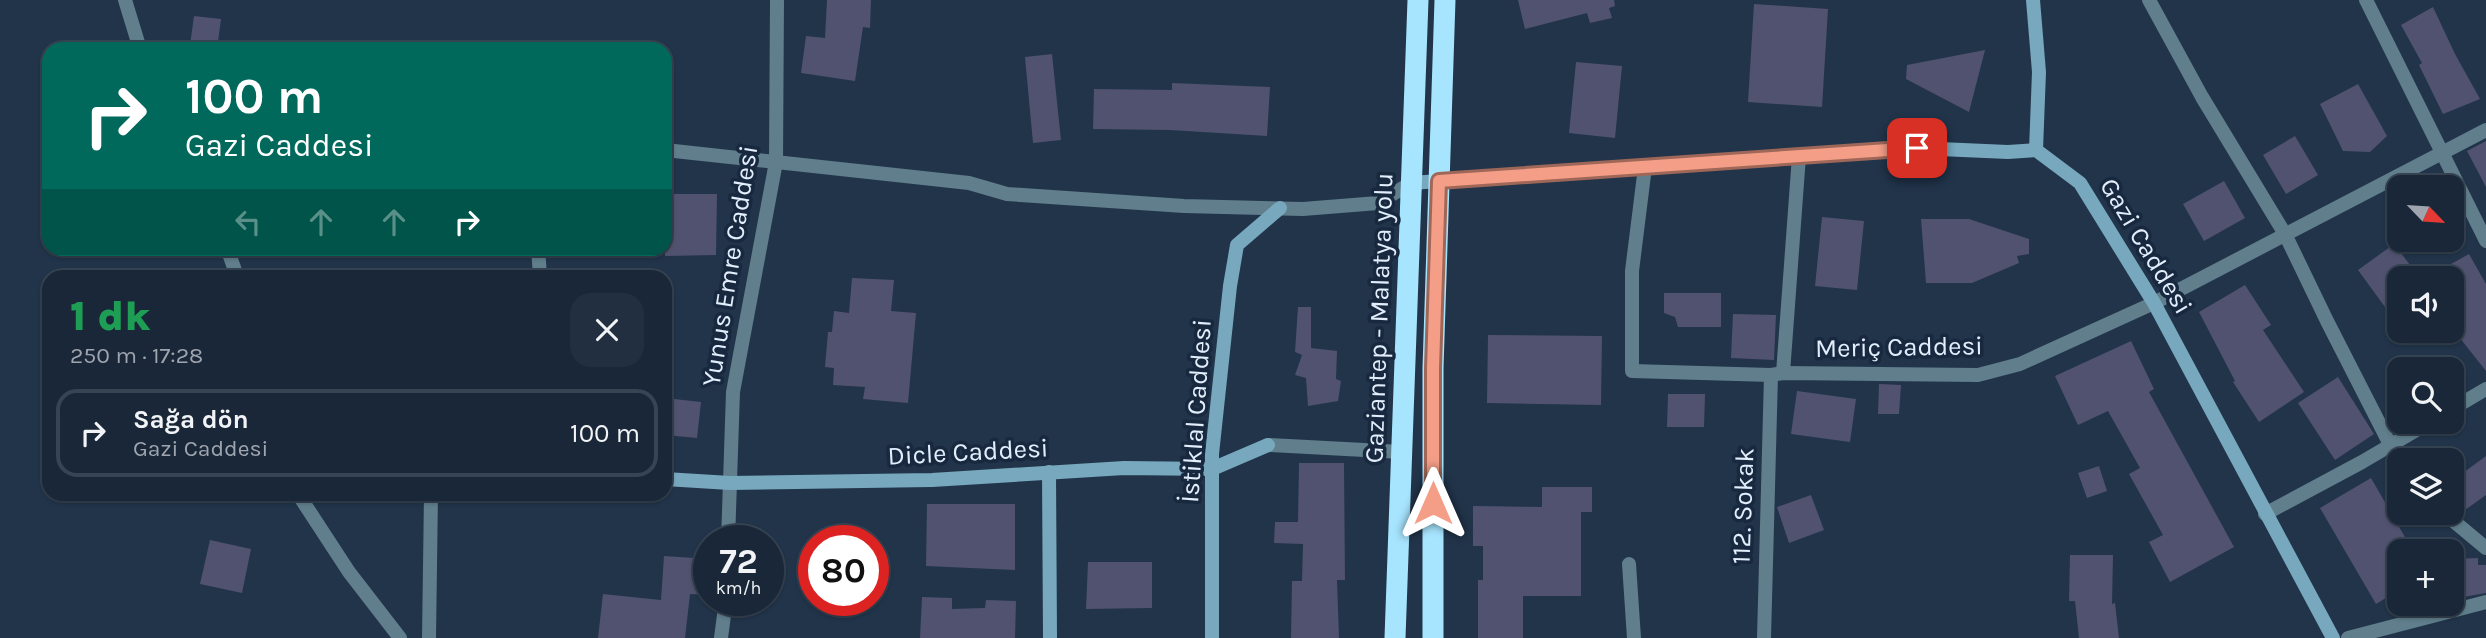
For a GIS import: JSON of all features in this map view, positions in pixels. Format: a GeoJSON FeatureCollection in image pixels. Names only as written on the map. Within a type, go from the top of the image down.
{"type":"FeatureCollection","features":[{"type":"Feature","properties":{"kind":"highway","name":"Gaziantep - Malatya yolu"},"geometry":{"type":"LineString","coordinates":[[1395,638],[1418,0]]}},
{"type":"Feature","properties":{"kind":"highway"},"geometry":{"type":"LineString","coordinates":[[1433,638],[1433,368],[1445,0]]}},
{"type":"Feature","properties":{"kind":"street"},"geometry":{"type":"LineString","coordinates":[[125,0],[138,42]]}},
{"type":"Feature","properties":{"kind":"street","name":"Yunus Emre Caddesi"},"geometry":{"type":"LineString","coordinates":[[729,525],[733,391],[776,162],[777,0]]}},
{"type":"Feature","properties":{"kind":"street"},"geometry":{"type":"LineString","coordinates":[[672,151],[969,183],[1007,194],[1184,206],[1280,208],[1378,203],[1412,183],[1917,148],[2008,152],[2036,150],[2039,72],[2033,0]]}},
{"type":"Feature","properties":{"kind":"street"},"geometry":{"type":"LineString","coordinates":[[2149,0],[2202,97],[2285,234],[2392,448]]}},
{"type":"Feature","properties":{"kind":"street"},"geometry":{"type":"LineString","coordinates":[[2366,0],[2486,241]]}},
{"type":"Feature","properties":{"kind":"street","name":"Meriç Caddesi"},"geometry":{"type":"LineString","coordinates":[[1645,167],[1632,271],[1632,370],[1978,375],[2020,364],[2154,303],[2486,130]]}},
{"type":"Feature","properties":{"kind":"street","name":"Gazi Caddesi"},"geometry":{"type":"LineString","coordinates":[[2036,150],[2080,183],[2154,303],[2333,638]]}},
{"type":"Feature","properties":{"kind":"street","name":"112. Sokak"},"geometry":{"type":"LineString","coordinates":[[1764,638],[1777,374],[1799,156]]}},
{"type":"Feature","properties":{"kind":"street","name":"İstiklal Caddesi"},"geometry":{"type":"LineString","coordinates":[[1212,638],[1212,469],[1228,299],[1237,245],[1280,208]]}},
{"type":"Feature","properties":{"kind":"street"},"geometry":{"type":"LineString","coordinates":[[2464,402],[2486,389]]}},
{"type":"Feature","properties":{"kind":"street"},"geometry":{"type":"LineString","coordinates":[[2265,514],[2410,434]]}},
{"type":"Feature","properties":{"kind":"street","name":"Dicle Caddesi"},"geometry":{"type":"LineString","coordinates":[[672,479],[730,483],[932,480],[1124,468],[1212,469],[1268,445],[1402,452]]}},
{"type":"Feature","properties":{"kind":"street"},"geometry":{"type":"LineString","coordinates":[[1049,472],[1050,638]]}},
{"type":"Feature","properties":{"kind":"street"},"geometry":{"type":"LineString","coordinates":[[303,501],[349,572],[400,638]]}},
{"type":"Feature","properties":{"kind":"street"},"geometry":{"type":"LineString","coordinates":[[429,638],[431,501]]}},
{"type":"Feature","properties":{"kind":"street"},"geometry":{"type":"LineString","coordinates":[[2458,525],[2486,548]]}},
{"type":"Feature","properties":{"kind":"street"},"geometry":{"type":"LineString","coordinates":[[1629,564],[1634,638]]}},
{"type":"Feature","properties":{"kind":"street"},"geometry":{"type":"LineString","coordinates":[[2348,638],[2486,602]]}},
{"type":"Feature","properties":{"kind":"street"},"geometry":{"type":"LineString","coordinates":[[720,638],[723,616]]}},
{"type":"Feature","properties":{"kind":"building"},"geometry":{"type":"Polygon","coordinates":[[[827,0],[871,0],[870,28],[863,27],[855,81],[801,73],[806,36],[825,38],[827,0]]]}},
{"type":"Feature","properties":{"kind":"building"},"geometry":{"type":"Polygon","coordinates":[[[1518,0],[1614,0],[1615,6],[1609,8],[1612,18],[1590,23],[1587,13],[1525,29],[1518,0]]]}},
{"type":"Feature","properties":{"kind":"building"},"geometry":{"type":"Polygon","coordinates":[[[1754,4],[1828,9],[1822,107],[1748,102],[1754,4]]]}},
{"type":"Feature","properties":{"kind":"building"},"geometry":{"type":"Polygon","coordinates":[[[2433,7],[2480,99],[2443,114],[2419,65],[2422,63],[2401,25],[2433,7]]]}},
{"type":"Feature","properties":{"kind":"building"},"geometry":{"type":"Polygon","coordinates":[[[194,16],[221,19],[218,42],[190,42],[194,16]]]}},
{"type":"Feature","properties":{"kind":"building"},"geometry":{"type":"Polygon","coordinates":[[[1985,50],[1969,112],[1906,79],[1907,65],[1985,50]]]}},
{"type":"Feature","properties":{"kind":"building"},"geometry":{"type":"Polygon","coordinates":[[[1052,54],[1061,140],[1033,143],[1025,57],[1052,54]]]}},
{"type":"Feature","properties":{"kind":"building"},"geometry":{"type":"Polygon","coordinates":[[[1576,62],[1622,66],[1615,138],[1569,133],[1576,62]]]}},
{"type":"Feature","properties":{"kind":"building"},"geometry":{"type":"Polygon","coordinates":[[[1172,83],[1270,87],[1267,136],[1093,129],[1094,89],[1172,90],[1172,83]]]}},
{"type":"Feature","properties":{"kind":"building"},"geometry":{"type":"Polygon","coordinates":[[[2358,84],[2387,136],[2370,152],[2343,151],[2320,104],[2358,84]]]}},
{"type":"Feature","properties":{"kind":"building"},"geometry":{"type":"Polygon","coordinates":[[[2295,136],[2318,175],[2286,194],[2263,155],[2295,136]]]}},
{"type":"Feature","properties":{"kind":"building"},"geometry":{"type":"Polygon","coordinates":[[[2486,141],[2486,187],[2467,151],[2486,141]]]}},
{"type":"Feature","properties":{"kind":"building"},"geometry":{"type":"Polygon","coordinates":[[[2224,181],[2245,218],[2204,241],[2183,204],[2224,181]]]}},
{"type":"Feature","properties":{"kind":"building"},"geometry":{"type":"Polygon","coordinates":[[[672,194],[717,194],[716,255],[672,256],[672,194]]]}},
{"type":"Feature","properties":{"kind":"building"},"geometry":{"type":"Polygon","coordinates":[[[1822,217],[1864,221],[1857,290],[1815,286],[1822,217]]]}},
{"type":"Feature","properties":{"kind":"building"},"geometry":{"type":"Polygon","coordinates":[[[1921,219],[1969,219],[2029,239],[2029,254],[2017,256],[2019,263],[1972,283],[1926,283],[1921,219]]]}},
{"type":"Feature","properties":{"kind":"building"},"geometry":{"type":"Polygon","coordinates":[[[2387,249],[2387,252],[2400,252],[2411,266],[2387,266],[2385,307],[2358,270],[2387,249]]]}},
{"type":"Feature","properties":{"kind":"building"},"geometry":{"type":"Polygon","coordinates":[[[2469,254],[2486,284],[2486,371],[2464,343],[2464,266],[2448,266],[2469,254]]]}},
{"type":"Feature","properties":{"kind":"building"},"geometry":{"type":"Polygon","coordinates":[[[852,278],[894,280],[891,311],[916,313],[908,403],[863,399],[865,387],[833,385],[834,368],[825,367],[828,332],[832,332],[834,311],[849,313],[852,278]]]}},
{"type":"Feature","properties":{"kind":"building"},"geometry":{"type":"Polygon","coordinates":[[[2245,285],[2271,325],[2263,330],[2304,392],[2259,422],[2233,382],[2235,381],[2199,312],[2245,285]]]}},
{"type":"Feature","properties":{"kind":"building"},"geometry":{"type":"Polygon","coordinates":[[[1664,293],[1721,293],[1721,327],[1678,327],[1675,317],[1664,313],[1664,293]]]}},
{"type":"Feature","properties":{"kind":"building"},"geometry":{"type":"Polygon","coordinates":[[[1298,307],[1311,307],[1311,348],[1337,351],[1336,379],[1341,381],[1338,401],[1308,406],[1306,378],[1295,375],[1302,355],[1295,352],[1298,307]]]}},
{"type":"Feature","properties":{"kind":"building"},"geometry":{"type":"Polygon","coordinates":[[[1733,314],[1776,315],[1774,360],[1731,358],[1733,314]]]}},
{"type":"Feature","properties":{"kind":"building"},"geometry":{"type":"Polygon","coordinates":[[[1488,335],[1602,336],[1601,405],[1487,403],[1488,335]]]}},
{"type":"Feature","properties":{"kind":"building"},"geometry":{"type":"Polygon","coordinates":[[[2131,341],[2154,389],[2149,392],[2234,547],[2170,582],[2149,542],[2163,535],[2129,474],[2140,468],[2108,411],[2078,425],[2055,376],[2131,341]]]}},
{"type":"Feature","properties":{"kind":"building"},"geometry":{"type":"Polygon","coordinates":[[[2338,377],[2374,434],[2335,460],[2298,403],[2338,377]]]}},
{"type":"Feature","properties":{"kind":"building"},"geometry":{"type":"Polygon","coordinates":[[[1879,384],[1901,385],[1899,414],[1878,414],[1879,384]]]}},
{"type":"Feature","properties":{"kind":"building"},"geometry":{"type":"Polygon","coordinates":[[[1797,391],[1856,399],[1850,442],[1791,434],[1797,391]]]}},
{"type":"Feature","properties":{"kind":"building"},"geometry":{"type":"Polygon","coordinates":[[[1668,394],[1705,394],[1704,427],[1667,427],[1668,394]]]}},
{"type":"Feature","properties":{"kind":"building"},"geometry":{"type":"Polygon","coordinates":[[[672,399],[701,402],[697,438],[672,436],[672,399]]]}},
{"type":"Feature","properties":{"kind":"building"},"geometry":{"type":"Polygon","coordinates":[[[2486,456],[2486,495],[2465,510],[2464,509],[2464,472],[2486,456]]]}},
{"type":"Feature","properties":{"kind":"building"},"geometry":{"type":"Polygon","coordinates":[[[1299,463],[1344,463],[1345,580],[1337,580],[1339,638],[1291,638],[1292,581],[1302,581],[1303,544],[1274,543],[1275,522],[1298,522],[1299,463]]]}},
{"type":"Feature","properties":{"kind":"building"},"geometry":{"type":"Polygon","coordinates":[[[2099,466],[2107,491],[2087,498],[2078,473],[2099,466]]]}},
{"type":"Feature","properties":{"kind":"building"},"geometry":{"type":"Polygon","coordinates":[[[2371,478],[2387,506],[2387,525],[2398,525],[2406,539],[2387,539],[2387,597],[2376,604],[2320,508],[2371,478]]]}},
{"type":"Feature","properties":{"kind":"building"},"geometry":{"type":"Polygon","coordinates":[[[1542,487],[1592,487],[1592,512],[1581,512],[1581,596],[1523,596],[1523,638],[1478,638],[1478,580],[1483,580],[1483,546],[1473,546],[1473,506],[1542,507],[1542,487]]]}},
{"type":"Feature","properties":{"kind":"building"},"geometry":{"type":"Polygon","coordinates":[[[1811,495],[1824,530],[1789,543],[1777,507],[1811,495]]]}},
{"type":"Feature","properties":{"kind":"building"},"geometry":{"type":"Polygon","coordinates":[[[927,504],[1015,504],[1015,570],[926,566],[927,504]]]}},
{"type":"Feature","properties":{"kind":"building"},"geometry":{"type":"Polygon","coordinates":[[[210,540],[251,549],[242,593],[200,584],[210,540]]]}},
{"type":"Feature","properties":{"kind":"building"},"geometry":{"type":"Polygon","coordinates":[[[2070,555],[2113,555],[2112,604],[2115,603],[2119,638],[2079,638],[2075,601],[2069,601],[2070,555]]]}},
{"type":"Feature","properties":{"kind":"building"},"geometry":{"type":"Polygon","coordinates":[[[664,556],[693,558],[693,594],[690,594],[685,638],[598,638],[603,594],[661,600],[664,556]]]}},
{"type":"Feature","properties":{"kind":"building"},"geometry":{"type":"Polygon","coordinates":[[[2478,558],[2478,565],[2486,565],[2486,593],[2464,597],[2464,559],[2478,558]]]}},
{"type":"Feature","properties":{"kind":"building"},"geometry":{"type":"Polygon","coordinates":[[[1088,562],[1152,562],[1152,608],[1086,609],[1088,562]]]}},
{"type":"Feature","properties":{"kind":"building"},"geometry":{"type":"Polygon","coordinates":[[[922,597],[952,598],[952,609],[985,608],[986,600],[1016,601],[1015,638],[920,638],[922,597]]]}},
{"type":"Feature","properties":{"kind":"route"},"geometry":{"type":"LineString","coordinates":[[1433,503],[1433,368],[1439,181],[1917,148]]}}]}
